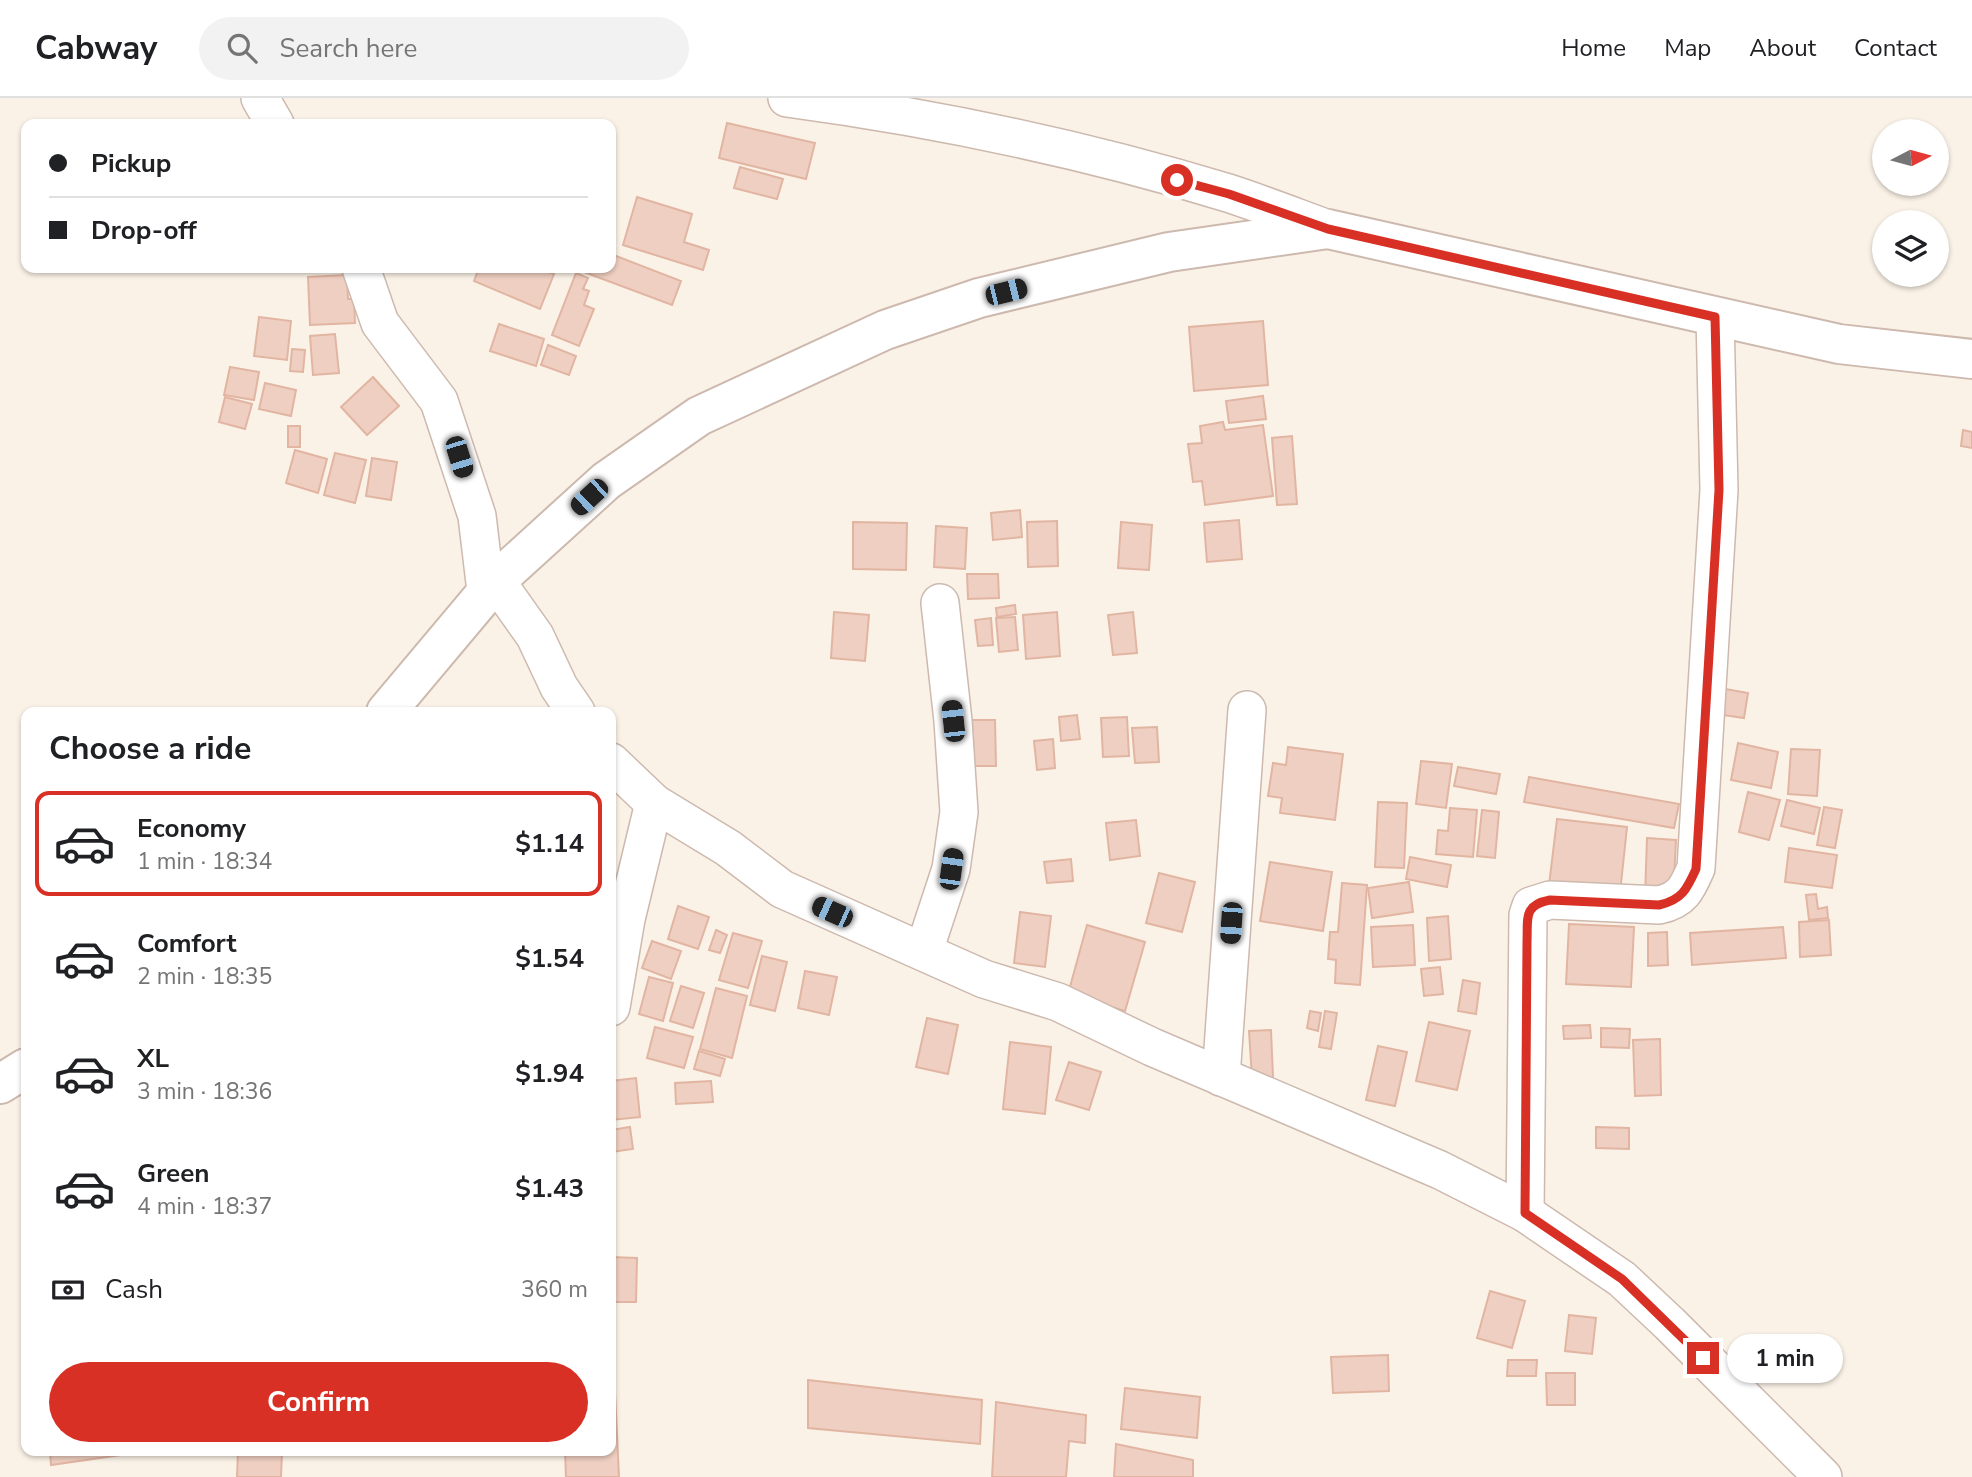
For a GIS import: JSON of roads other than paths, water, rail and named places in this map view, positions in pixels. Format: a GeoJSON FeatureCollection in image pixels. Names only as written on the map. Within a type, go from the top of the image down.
{"type":"FeatureCollection","features":[{"type":"Feature","properties":{"kind":"street"},"geometry":{"type":"LineString","coordinates":[[260,98],[272,119]]}},
{"type":"Feature","properties":{"kind":"street"},"geometry":{"type":"LineString","coordinates":[[787,98],[894,113],[1074,152],[1229,194],[1328,229],[1715,317],[1839,344],[1972,359]]}},
{"type":"Feature","properties":{"kind":"street"},"geometry":{"type":"LineString","coordinates":[[395,706],[491,586],[606,481],[699,416],[885,330],[979,298],[1169,252],[1328,229]]}},
{"type":"Feature","properties":{"kind":"street"},"geometry":{"type":"LineString","coordinates":[[363,273],[380,323],[439,401],[477,516],[491,586],[535,636],[559,687],[573,707]]}},
{"type":"Feature","properties":{"kind":"street"},"geometry":{"type":"LineString","coordinates":[[1525,1213],[1528,915],[1531,906],[1550,900],[1659,905],[1675,901],[1688,887],[1696,869],[1719,490],[1715,317]]}},
{"type":"Feature","properties":{"kind":"street"},"geometry":{"type":"LineString","coordinates":[[924,951],[951,869],[959,812],[953,721],[940,603]]}},
{"type":"Feature","properties":{"kind":"street"},"geometry":{"type":"LineString","coordinates":[[1221,1077],[1247,710]]}},
{"type":"Feature","properties":{"kind":"street"},"geometry":{"type":"LineString","coordinates":[[616,767],[654,803],[728,848],[782,889],[984,979],[1058,1002],[1221,1077],[1440,1170],[1525,1213],[1622,1279],[1823,1477]]}},
{"type":"Feature","properties":{"kind":"street"},"geometry":{"type":"LineString","coordinates":[[616,978],[626,919],[654,803]]}},
{"type":"Feature","properties":{"kind":"street"},"geometry":{"type":"LineString","coordinates":[[0,1083],[21,1071]]}}]}
